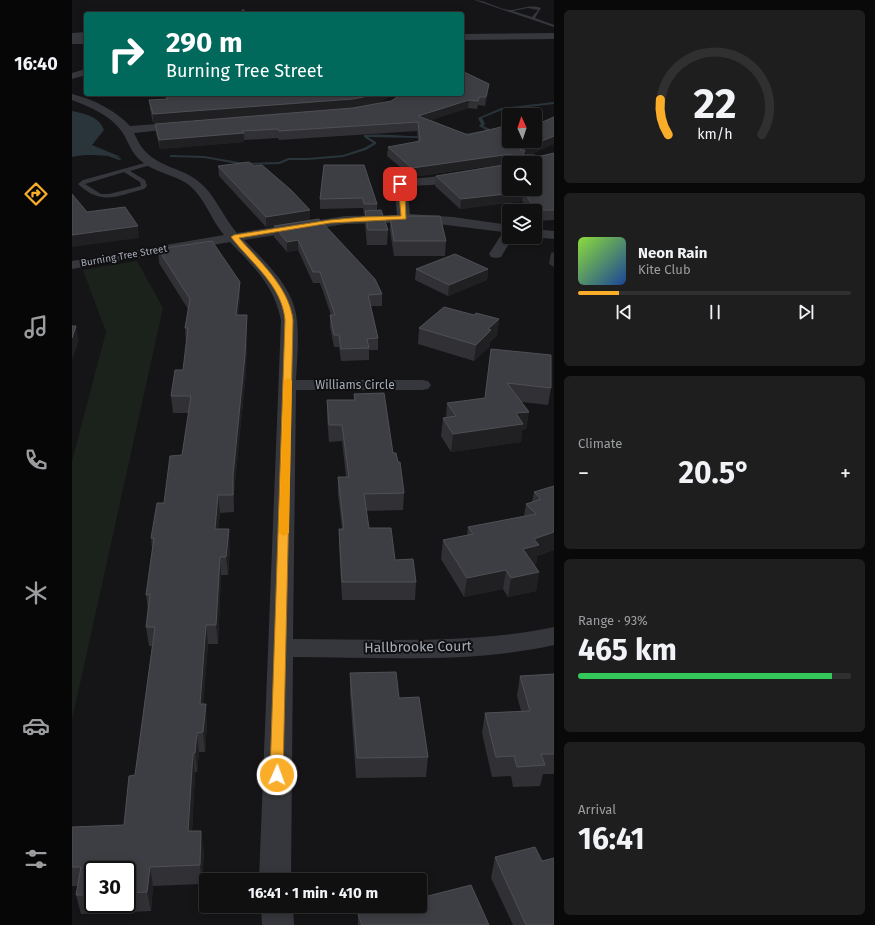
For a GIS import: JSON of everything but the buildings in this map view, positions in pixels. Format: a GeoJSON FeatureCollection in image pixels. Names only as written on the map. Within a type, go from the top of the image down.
{"type":"FeatureCollection","features":[{"type":"Feature","properties":{"kind":"street"},"geometry":{"type":"LineString","coordinates":[[72,36],[84,35]]}},
{"type":"Feature","properties":{"kind":"street"},"geometry":{"type":"LineString","coordinates":[[464,37],[554,36]]}},
{"type":"Feature","properties":{"kind":"street"},"geometry":{"type":"LineString","coordinates":[[72,41],[84,41]]}},
{"type":"Feature","properties":{"kind":"street"},"geometry":{"type":"LineString","coordinates":[[72,76],[84,73]]}},
{"type":"Feature","properties":{"kind":"street"},"geometry":{"type":"LineString","coordinates":[[72,97],[107,112],[118,120],[126,130],[136,150],[152,163],[194,183],[224,227],[271,279],[286,303],[289,320],[288,385],[275,873]]}},
{"type":"Feature","properties":{"kind":"street"},"geometry":{"type":"LineString","coordinates":[[126,130],[194,125]]}},
{"type":"Feature","properties":{"kind":"street"},"geometry":{"type":"LineString","coordinates":[[404,218],[402,192],[399,187],[402,183],[446,179],[502,169]]}},
{"type":"Feature","properties":{"kind":"street","name":"Burning Tree Street"},"geometry":{"type":"LineString","coordinates":[[72,265],[330,221],[363,218],[439,219],[502,228]]}},
{"type":"Feature","properties":{"kind":"street"},"geometry":{"type":"LineString","coordinates":[[542,234],[554,235]]}},
{"type":"Feature","properties":{"kind":"street"},"geometry":{"type":"LineString","coordinates":[[496,254],[502,244]]}},
{"type":"Feature","properties":{"kind":"street","name":"Williams Circle"},"geometry":{"type":"LineString","coordinates":[[288,385],[422,385]]}},
{"type":"Feature","properties":{"kind":"street","name":"Hallbrooke Court"},"geometry":{"type":"LineString","coordinates":[[280,648],[498,646],[554,636]]}},
{"type":"Feature","properties":{"kind":"street"},"geometry":{"type":"LineString","coordinates":[[277,913],[278,925]]}},
{"type":"Feature","properties":{"kind":"lane"},"geometry":{"type":"LineString","coordinates":[[476,0],[554,26]]}},
{"type":"Feature","properties":{"kind":"lane"},"geometry":{"type":"LineString","coordinates":[[510,11],[533,7],[540,9],[536,16],[532,19]]}},
{"type":"Feature","properties":{"kind":"lane"},"geometry":{"type":"LineString","coordinates":[[126,171],[143,181],[144,186],[136,190],[109,196],[100,196],[81,184],[85,181],[152,163]]}},
{"type":"Feature","properties":{"kind":"shaded area"},"geometry":{"type":"Polygon","coordinates":[[[72,111],[91,116],[102,125],[104,130],[92,145],[121,157],[90,155],[72,157],[72,111]]]}},
{"type":"Feature","properties":{"kind":"shaded area"},"geometry":{"type":"Polygon","coordinates":[[[137,261],[163,308],[72,720],[72,461],[106,332],[83,270],[137,261]]]}},
{"type":"Feature","properties":{"kind":"waterway"},"geometry":{"type":"LineString","coordinates":[[460,135],[489,130],[481,126],[483,124],[480,118],[501,109],[554,103]]}},
{"type":"Feature","properties":{"kind":"waterway"},"geometry":{"type":"LineString","coordinates":[[171,156],[204,157],[244,164],[280,163],[288,159],[343,156],[365,149],[375,143],[365,136],[425,137]]}},
{"type":"Feature","properties":{"kind":"waterway"},"geometry":{"type":"LineString","coordinates":[[106,154],[120,159]]}},
{"type":"Feature","properties":{"kind":"slow traffic"},"geometry":{"type":"LineString","coordinates":[[284,533],[288,381]]}},
{"type":"Feature","properties":{"kind":"route"},"geometry":{"type":"LineString","coordinates":[[277,775],[289,320],[288,310],[282,294],[264,270],[234,237],[330,221],[363,218],[404,218],[402,192],[399,187],[400,184]]}}]}
